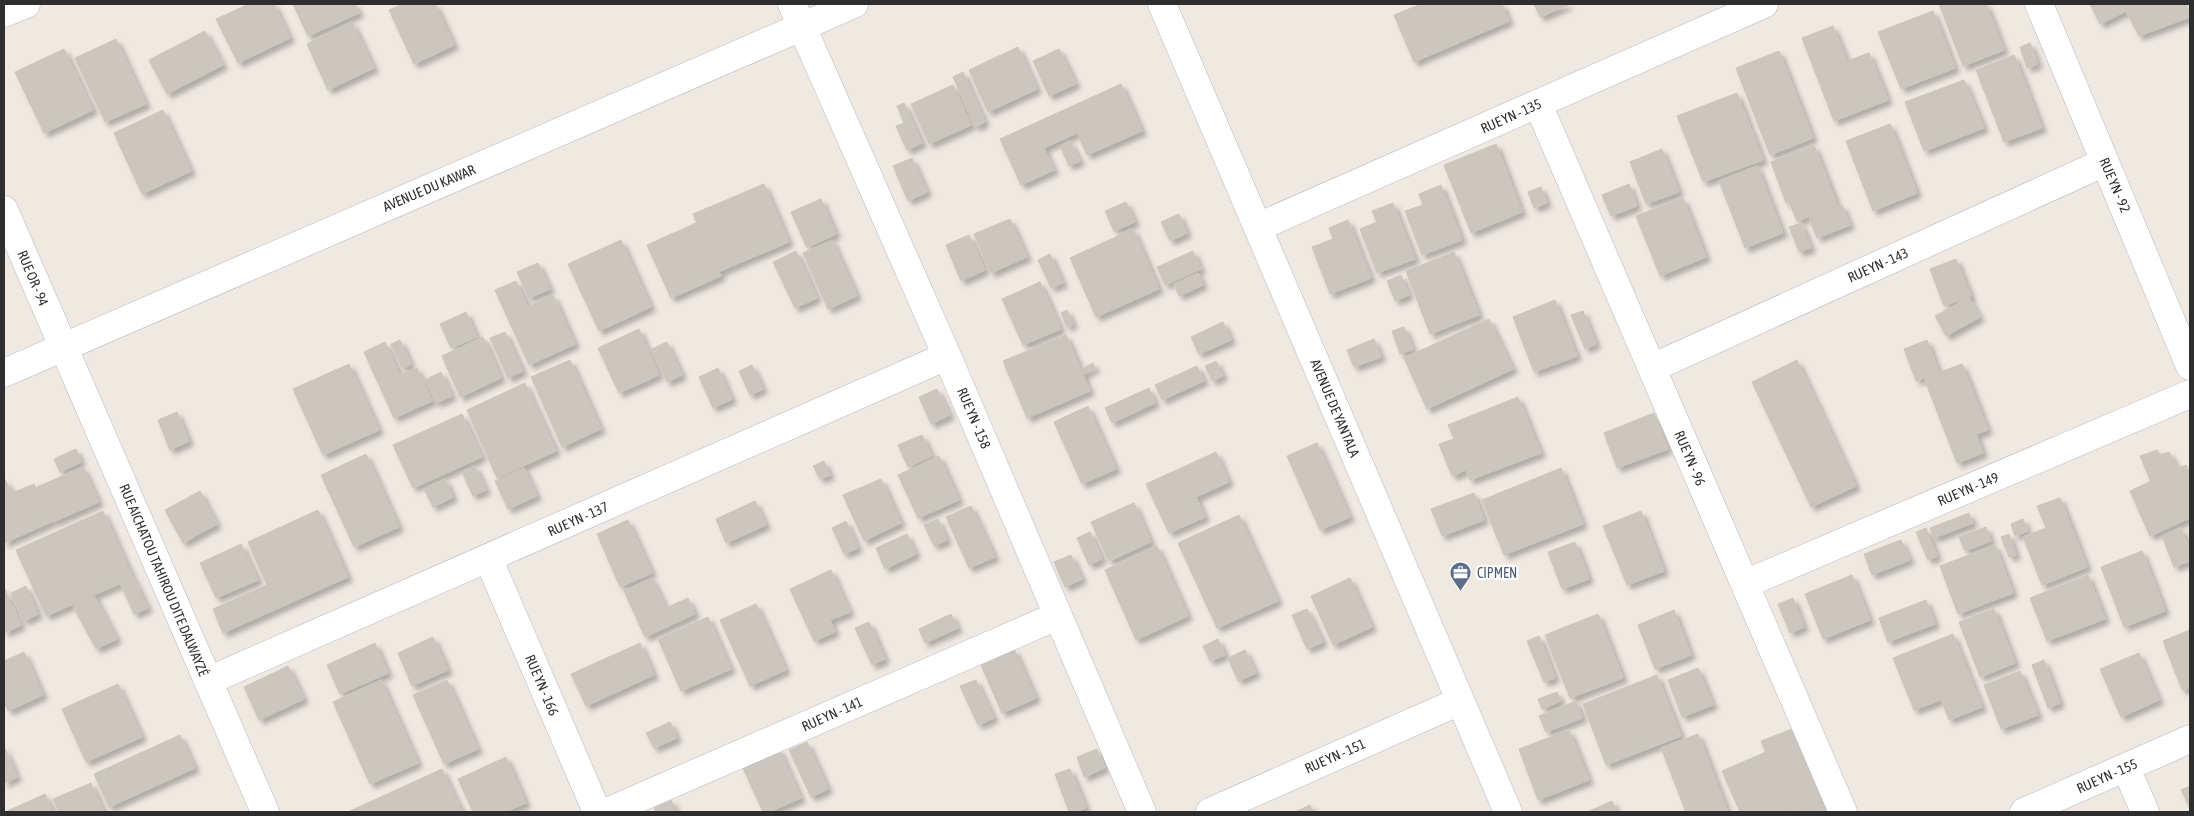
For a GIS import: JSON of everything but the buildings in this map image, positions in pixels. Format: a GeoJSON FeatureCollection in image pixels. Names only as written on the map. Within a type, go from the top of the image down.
{"type":"FeatureCollection","features":[{"type":"Feature","properties":{"kind":"street"},"geometry":{"type":"LineString","coordinates":[[4,14],[26,4]]}},
{"type":"Feature","properties":{"kind":"street","name":"AVENUE DU KAWAR"},"geometry":{"type":"LineString","coordinates":[[4,373],[797,15],[854,4]]}},
{"type":"Feature","properties":{"kind":"street","name":"AVENUE DE YANTALA"},"geometry":{"type":"LineString","coordinates":[[1162,4],[1508,812]]}},
{"type":"Feature","properties":{"kind":"street","name":"RUE YN - 135"},"geometry":{"type":"LineString","coordinates":[[1258,228],[1764,4]]}},
{"type":"Feature","properties":{"kind":"street","name":"RUE YN - 92"},"geometry":{"type":"LineString","coordinates":[[2039,4],[2190,366]]}},
{"type":"Feature","properties":{"kind":"street","name":"RUE YN - 158"},"geometry":{"type":"LineString","coordinates":[[797,15],[947,356],[1142,812]]}},
{"type":"Feature","properties":{"kind":"street","name":"RUE YN - 96"},"geometry":{"type":"LineString","coordinates":[[1538,104],[1843,812]]}},
{"type":"Feature","properties":{"kind":"street","name":"RUE YN - 143"},"geometry":{"type":"LineString","coordinates":[[1652,368],[2105,162]]}},
{"type":"Feature","properties":{"kind":"street","name":"RUE OR - 94"},"geometry":{"type":"LineString","coordinates":[[4,210],[63,347]]}},
{"type":"Feature","properties":{"kind":"street","name":"RUE AICHATOU TAHIROU DITE DALWAYZÉ"},"geometry":{"type":"LineString","coordinates":[[63,347],[265,812]]}},
{"type":"Feature","properties":{"kind":"street","name":"RUE YN - 137"},"geometry":{"type":"LineString","coordinates":[[208,682],[947,356]]}},
{"type":"Feature","properties":{"kind":"street","name":"RUE YN - 149"},"geometry":{"type":"LineString","coordinates":[[1745,584],[2190,394]]}},
{"type":"Feature","properties":{"kind":"street","name":"RUE YN - 166"},"geometry":{"type":"LineString","coordinates":[[488,558],[597,812]]}},
{"type":"Feature","properties":{"kind":"street","name":"RUE YN - 141"},"geometry":{"type":"LineString","coordinates":[[607,812],[1057,616]]}},
{"type":"Feature","properties":{"kind":"street","name":"RUE YN - 151"},"geometry":{"type":"LineString","coordinates":[[1210,812],[1460,701]]}},
{"type":"Feature","properties":{"kind":"street","name":"RUE YN - 155"},"geometry":{"type":"LineString","coordinates":[[2024,812],[2190,739]]}},
{"type":"Feature","properties":{"kind":"street"},"geometry":{"type":"LineString","coordinates":[[2126,768],[2145,812]]}},
{"type":"Feature","properties":{"kind":"place","name":"CIPMEN"},"geometry":{"type":"Point","coordinates":[1461,592]}}]}
